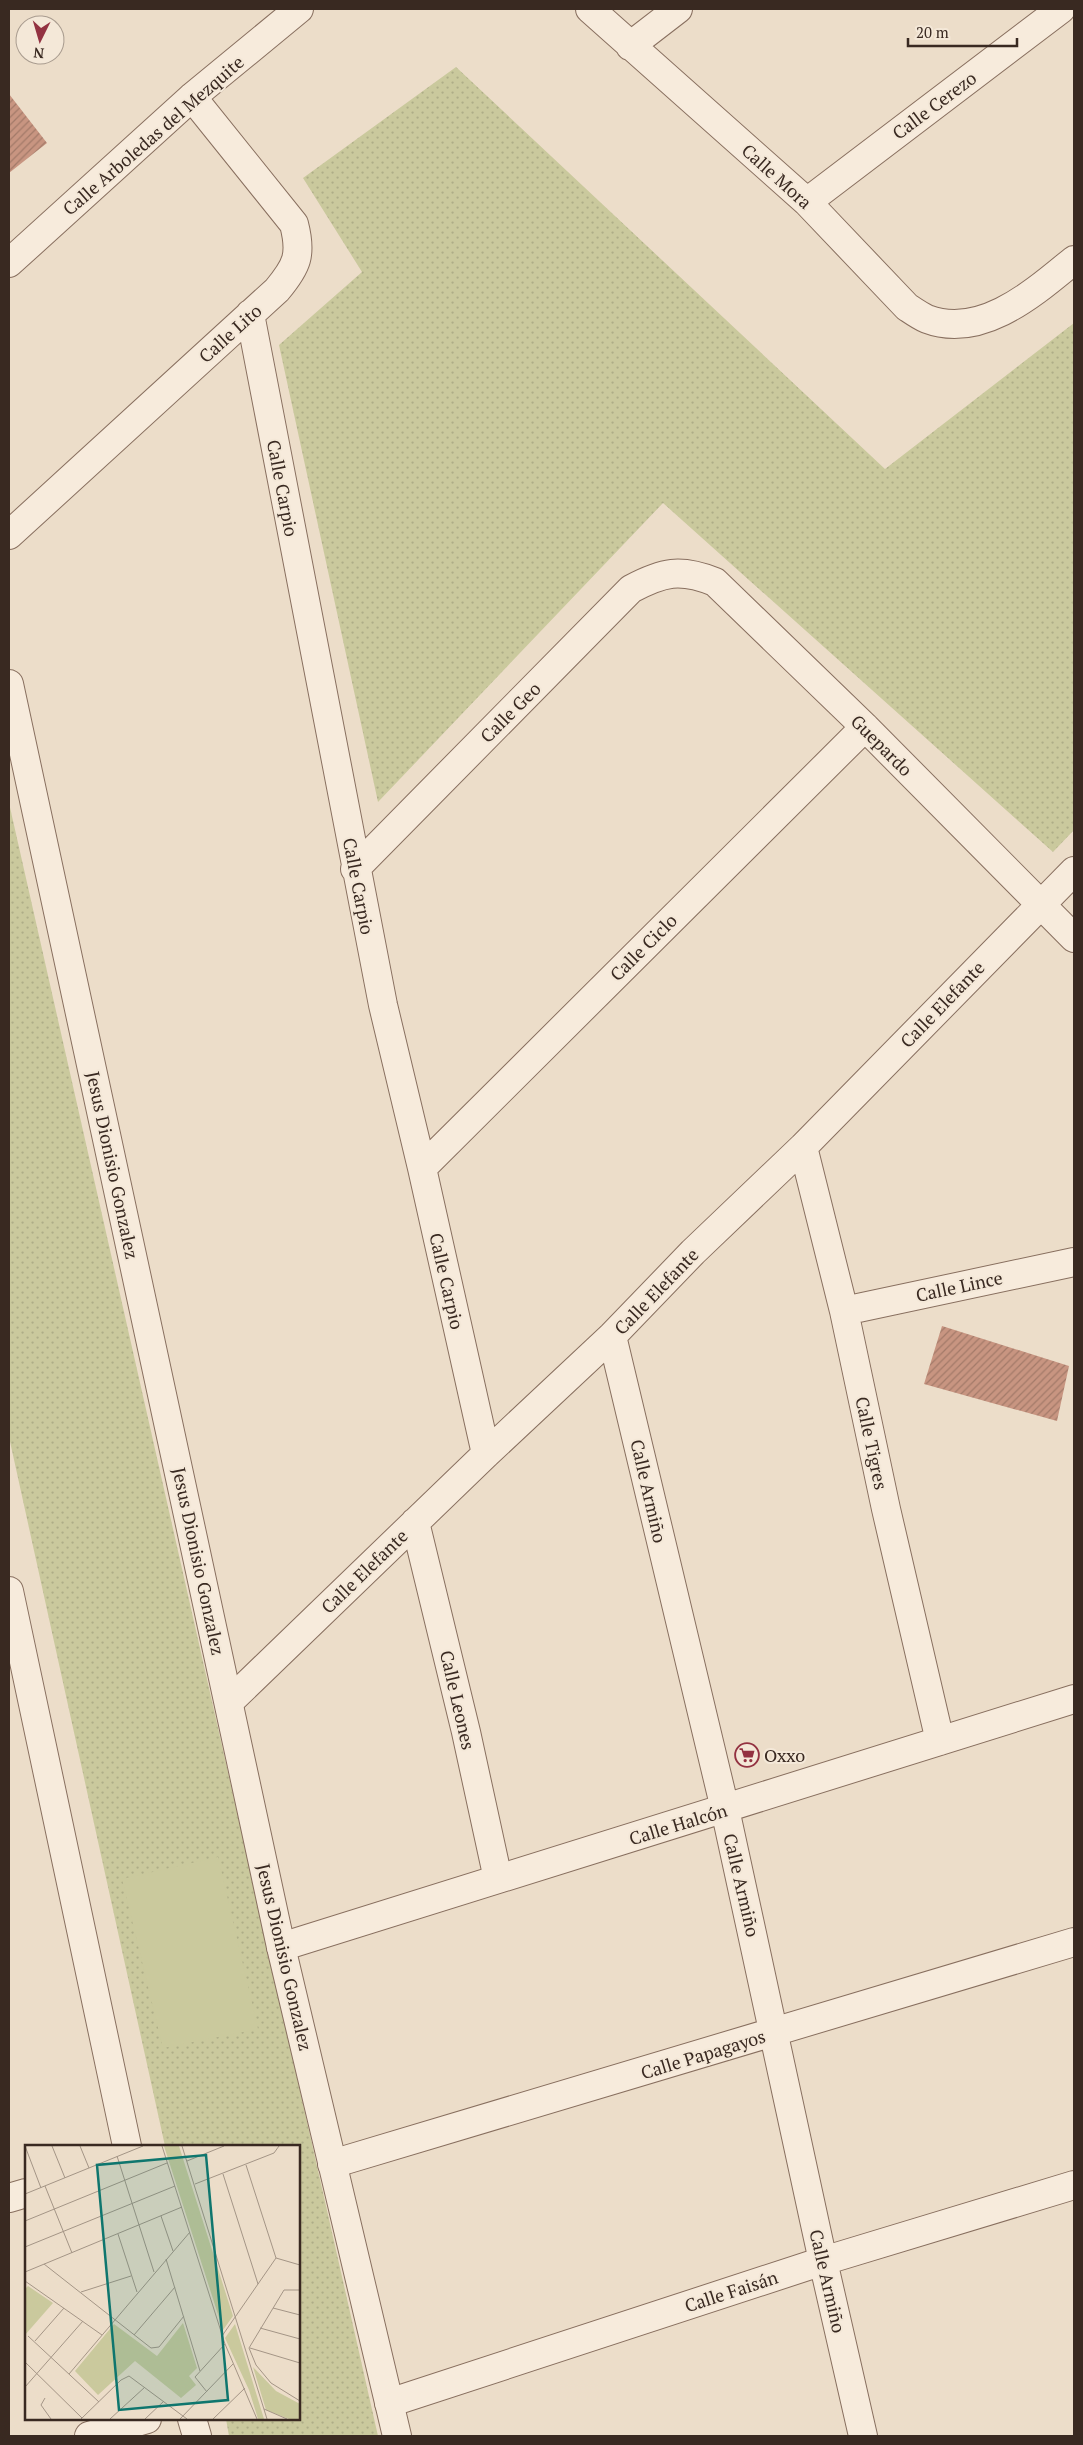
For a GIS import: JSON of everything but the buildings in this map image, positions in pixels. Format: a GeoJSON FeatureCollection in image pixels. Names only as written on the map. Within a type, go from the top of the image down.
{"type":"FeatureCollection","features":[{"type":"Feature","properties":{"kind":"street","name":"Calle Arboledas del Mezquite"},"geometry":{"type":"LineString","coordinates":[[9,263],[192,97],[299,9]]}},
{"type":"Feature","properties":{"kind":"street","name":"Calle Mora"},"geometry":{"type":"LineString","coordinates":[[590,9],[807,202],[907,307],[927,319],[950,324],[970,322],[1003,312],[1037,290],[1074,260]]}},
{"type":"Feature","properties":{"kind":"street"},"geometry":{"type":"LineString","coordinates":[[630,46],[678,9]]}},
{"type":"Feature","properties":{"kind":"street","name":"Calle Cerezo"},"geometry":{"type":"LineString","coordinates":[[807,202],[1061,9]]}},
{"type":"Feature","properties":{"kind":"street","name":"Calle Lito"},"geometry":{"type":"LineString","coordinates":[[9,535],[277,290],[289,276],[298,258],[299,243],[294,224],[192,97]]}},
{"type":"Feature","properties":{"kind":"street","name":"Calle Carpio"},"geometry":{"type":"LineString","coordinates":[[250,314],[355,869],[383,1005],[422,1168],[486,1454]]}},
{"type":"Feature","properties":{"kind":"street","name":"Calle Geo"},"geometry":{"type":"LineString","coordinates":[[355,869],[631,589],[655,577],[676,572]]}},
{"type":"Feature","properties":{"kind":"street","name":"Guepardo"},"geometry":{"type":"LineString","coordinates":[[676,572],[695,574],[715,582],[865,727],[1039,905],[1074,938]]}},
{"type":"Feature","properties":{"kind":"street","name":"Jesus Dionisio Gonzalez"},"geometry":{"type":"LineString","coordinates":[[9,684],[282,1947],[397,2436]]}},
{"type":"Feature","properties":{"kind":"street","name":"Calle Ciclo"},"geometry":{"type":"LineString","coordinates":[[422,1168],[865,727]]}},
{"type":"Feature","properties":{"kind":"street","name":"Calle Elefante"},"geometry":{"type":"LineString","coordinates":[[229,1702],[486,1454],[612,1336],[694,1252],[803,1147],[1074,871]]}},
{"type":"Feature","properties":{"kind":"street","name":"Calle Tigres"},"geometry":{"type":"LineString","coordinates":[[803,1147],[844,1311],[886,1509],[940,1741]]}},
{"type":"Feature","properties":{"kind":"street","name":"Calle Lince"},"geometry":{"type":"LineString","coordinates":[[844,1311],[1074,1262]]}},
{"type":"Feature","properties":{"kind":"street","name":"Calle Armiño"},"geometry":{"type":"LineString","coordinates":[[612,1336],[725,1809],[775,2032],[823,2262],[864,2436]]}},
{"type":"Feature","properties":{"kind":"street","name":"Calle Leones"},"geometry":{"type":"LineString","coordinates":[[415,1522],[466,1732],[498,1879]]}},
{"type":"Feature","properties":{"kind":"street"},"geometry":{"type":"LineString","coordinates":[[9,1591],[127,2145]]}},
{"type":"Feature","properties":{"kind":"street","name":"Calle Halcón"},"geometry":{"type":"LineString","coordinates":[[282,1947],[1074,1699]]}},
{"type":"Feature","properties":{"kind":"street","name":"Calle Papagayos"},"geometry":{"type":"LineString","coordinates":[[332,2164],[1074,1942]]}},
{"type":"Feature","properties":{"kind":"street","name":"Calle Faisán"},"geometry":{"type":"LineString","coordinates":[[390,2403],[823,2262],[1074,2185]]}},
{"type":"Feature","properties":{"kind":"street"},"geometry":{"type":"LineString","coordinates":[[9,2198],[25,2193]]}},
{"type":"Feature","properties":{"kind":"street"},"geometry":{"type":"LineString","coordinates":[[89,2436],[143,2420]]}},
{"type":"Feature","properties":{"kind":"street"},"geometry":{"type":"LineString","coordinates":[[192,2420],[197,2436]]}},
{"type":"Feature","properties":{"kind":"green space"},"geometry":{"type":"Polygon","coordinates":[[[456,67],[885,469],[1074,323],[1074,830],[1053,852],[663,503],[378,802],[279,345],[362,272],[303,178],[456,67]]]}},
{"type":"Feature","properties":{"kind":"green space"},"geometry":{"type":"Polygon","coordinates":[[[9,803],[378,2436],[229,2436],[226,2420],[300,2420],[300,2145],[165,2145],[9,1437],[9,803]]]}},
{"type":"Feature","properties":{"kind":"green space"},"geometry":{"type":"Polygon","coordinates":[[[218,1857],[258,2029],[163,2048],[122,1879],[218,1857]]]}},
{"type":"Feature","properties":{"kind":"place","name":"Oxxo"},"geometry":{"type":"Point","coordinates":[747,1755]}}]}
